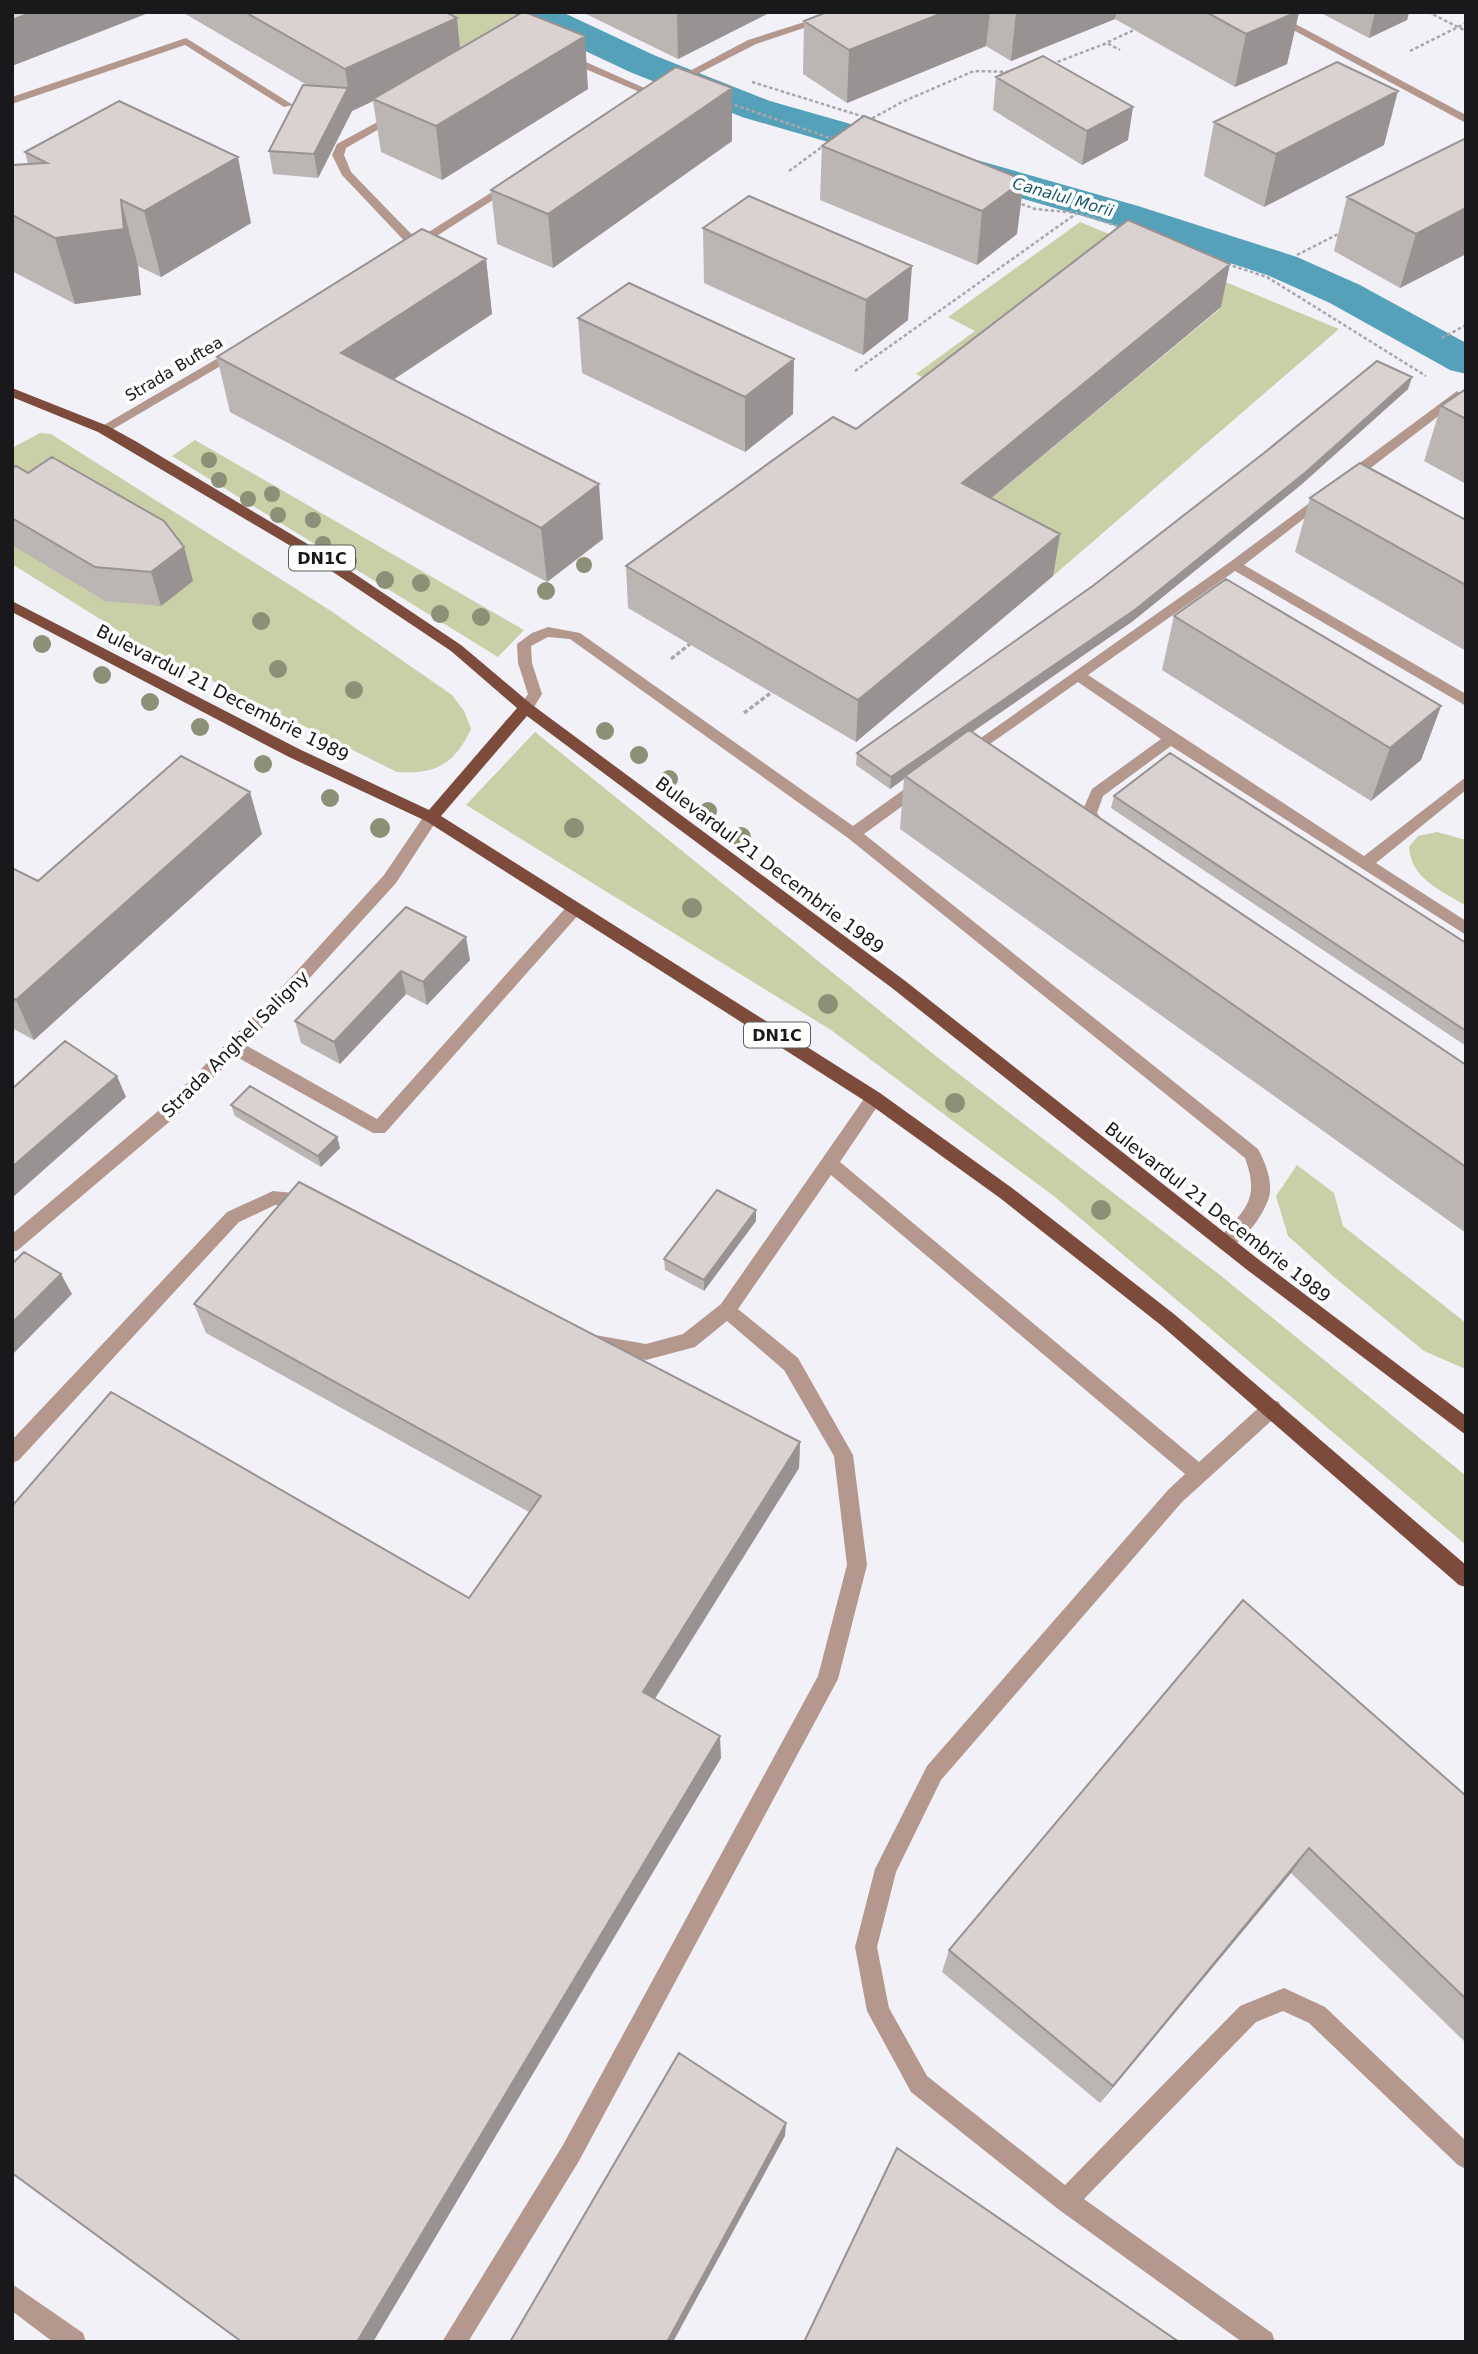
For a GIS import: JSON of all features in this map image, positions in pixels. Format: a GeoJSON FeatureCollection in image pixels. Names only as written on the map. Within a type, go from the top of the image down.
{"type":"FeatureCollection","features":[{"type":"Feature","properties":{"kind":"main road","name":"Bulevardul 21 Decembrie 1989"},"geometry":{"type":"LineString","coordinates":[[12,392],[103,429],[326,561],[456,649],[526,708],[898,984],[1225,1242],[1466,1427]]}},
{"type":"Feature","properties":{"kind":"main road","name":"Bulevardul 21 Decembrie 1989"},"geometry":{"type":"LineString","coordinates":[[12,606],[295,753],[431,817],[874,1098],[1071,1243],[1272,1408],[1466,1578]]}},
{"type":"Feature","properties":{"kind":"main road"},"geometry":{"type":"LineString","coordinates":[[431,817],[526,708]]}},
{"type":"Feature","properties":{"kind":"street"},"geometry":{"type":"LineString","coordinates":[[554,52],[648,98],[671,83],[752,42],[847,12]]}},
{"type":"Feature","properties":{"kind":"street"},"geometry":{"type":"LineString","coordinates":[[1265,12],[1466,120]]}},
{"type":"Feature","properties":{"kind":"street"},"geometry":{"type":"LineString","coordinates":[[12,101],[186,41],[288,106]]}},
{"type":"Feature","properties":{"kind":"street"},"geometry":{"type":"LineString","coordinates":[[412,106],[341,146],[338,155],[346,173],[415,244]]}},
{"type":"Feature","properties":{"kind":"street"},"geometry":{"type":"LineString","coordinates":[[403,252],[518,180]]}},
{"type":"Feature","properties":{"kind":"street","name":"Strada Buftea"},"geometry":{"type":"LineString","coordinates":[[103,429],[249,343]]}},
{"type":"Feature","properties":{"kind":"street"},"geometry":{"type":"LineString","coordinates":[[956,760],[1366,472],[1457,395]]}},
{"type":"Feature","properties":{"kind":"street"},"geometry":{"type":"LineString","coordinates":[[1235,565],[1466,701]]}},
{"type":"Feature","properties":{"kind":"street"},"geometry":{"type":"LineString","coordinates":[[526,708],[535,694],[531,677],[521,657],[524,643],[538,633],[557,630],[575,636],[853,834],[1252,1154],[1263,1179],[1259,1206],[1225,1242]]}},
{"type":"Feature","properties":{"kind":"street"},"geometry":{"type":"LineString","coordinates":[[1079,676],[1171,739],[1466,929]]}},
{"type":"Feature","properties":{"kind":"street"},"geometry":{"type":"LineString","coordinates":[[1115,840],[1104,833],[1090,814],[1097,793],[1171,739]]}},
{"type":"Feature","properties":{"kind":"street"},"geometry":{"type":"LineString","coordinates":[[853,834],[935,775]]}},
{"type":"Feature","properties":{"kind":"street"},"geometry":{"type":"LineString","coordinates":[[1365,864],[1462,791]]}},
{"type":"Feature","properties":{"kind":"street","name":"Strada Anghel Saligny"},"geometry":{"type":"LineString","coordinates":[[12,1245],[169,1112],[234,1048],[390,879],[431,817]]}},
{"type":"Feature","properties":{"kind":"street"},"geometry":{"type":"LineString","coordinates":[[234,1048],[379,1128],[575,908]]}},
{"type":"Feature","properties":{"kind":"street"},"geometry":{"type":"LineString","coordinates":[[580,1336],[592,1342],[646,1352],[688,1340],[727,1310],[874,1098]]}},
{"type":"Feature","properties":{"kind":"street"},"geometry":{"type":"LineString","coordinates":[[829,1163],[1199,1474]]}},
{"type":"Feature","properties":{"kind":"street"},"geometry":{"type":"LineString","coordinates":[[12,1454],[233,1217],[273,1198],[317,1201],[328,1207]]}},
{"type":"Feature","properties":{"kind":"street"},"geometry":{"type":"LineString","coordinates":[[454,2342],[571,2153],[828,1679],[858,1565],[844,1455],[791,1364],[727,1310]]}},
{"type":"Feature","properties":{"kind":"street"},"geometry":{"type":"LineString","coordinates":[[1263,2342],[1066,2202],[919,2084],[878,2011],[866,1947],[886,1869],[934,1773],[1175,1496],[1272,1408]]}},
{"type":"Feature","properties":{"kind":"street"},"geometry":{"type":"LineString","coordinates":[[1066,2202],[1248,2014],[1284,1999],[1317,2015],[1466,2157]]}},
{"type":"Feature","properties":{"kind":"street"},"geometry":{"type":"LineString","coordinates":[[12,2296],[74,2342]]}},
{"type":"Feature","properties":{"kind":"path"},"geometry":{"type":"LineString","coordinates":[[1428,12],[1466,31]]}},
{"type":"Feature","properties":{"kind":"path"},"geometry":{"type":"LineString","coordinates":[[1371,70],[1466,23]]}},
{"type":"Feature","properties":{"kind":"path"},"geometry":{"type":"LineString","coordinates":[[1044,67],[1134,30]]}},
{"type":"Feature","properties":{"kind":"path"},"geometry":{"type":"LineString","coordinates":[[1107,43],[1120,50]]}},
{"type":"Feature","properties":{"kind":"path"},"geometry":{"type":"LineString","coordinates":[[705,66],[871,119],[902,102],[974,71],[1020,72]]}},
{"type":"Feature","properties":{"kind":"path"},"geometry":{"type":"LineString","coordinates":[[671,83],[845,143]]}},
{"type":"Feature","properties":{"kind":"path"},"geometry":{"type":"LineString","coordinates":[[789,171],[833,139]]}},
{"type":"Feature","properties":{"kind":"path"},"geometry":{"type":"LineString","coordinates":[[1010,200],[1035,209],[1078,213],[1128,230]]}},
{"type":"Feature","properties":{"kind":"path"},"geometry":{"type":"LineString","coordinates":[[855,371],[1078,213]]}},
{"type":"Feature","properties":{"kind":"path"},"geometry":{"type":"LineString","coordinates":[[1297,256],[1345,230]]}},
{"type":"Feature","properties":{"kind":"path"},"geometry":{"type":"LineString","coordinates":[[1217,260],[1268,277],[1457,395]]}},
{"type":"Feature","properties":{"kind":"path"},"geometry":{"type":"LineString","coordinates":[[1442,338],[1466,325]]}},
{"type":"Feature","properties":{"kind":"green space"},"geometry":{"type":"Polygon","coordinates":[[[377,12],[518,12],[540,22],[461,59],[377,12]]]}},
{"type":"Feature","properties":{"kind":"green space"},"geometry":{"type":"Polygon","coordinates":[[[1080,222],[1339,329],[1053,576],[958,526],[1221,308],[953,394],[916,374],[975,331],[948,317],[1080,222]]]}},
{"type":"Feature","properties":{"kind":"green space"},"geometry":{"type":"Polygon","coordinates":[[[40,433],[51,434],[331,611],[452,695],[464,711],[471,729],[458,751],[451,759],[433,769],[397,772],[148,649],[12,564],[12,448],[40,433]]]}},
{"type":"Feature","properties":{"kind":"green space"},"geometry":{"type":"Polygon","coordinates":[[[195,440],[524,630],[498,657],[172,456],[195,440]]]}},
{"type":"Feature","properties":{"kind":"green space"},"geometry":{"type":"Polygon","coordinates":[[[535,732],[942,1061],[1220,1275],[1466,1476],[1466,1545],[1055,1197],[831,1030],[466,805],[535,732]]]}},
{"type":"Feature","properties":{"kind":"green space"},"geometry":{"type":"Polygon","coordinates":[[[1437,832],[1466,840],[1466,906],[1429,883],[1421,876],[1411,858],[1409,847],[1418,836],[1437,832]]]}},
{"type":"Feature","properties":{"kind":"green space"},"geometry":{"type":"Polygon","coordinates":[[[1297,1165],[1334,1193],[1343,1226],[1466,1323],[1466,1366],[1463,1368],[1424,1351],[1288,1236],[1276,1196],[1297,1165]]]}},
{"type":"Feature","properties":{"kind":"building"},"geometry":{"type":"Polygon","coordinates":[[[12,12],[33,12],[12,20],[12,12]]]}},
{"type":"Feature","properties":{"kind":"building"},"geometry":{"type":"Polygon","coordinates":[[[245,12],[446,12],[457,18],[345,69],[245,12]]]}},
{"type":"Feature","properties":{"kind":"building"},"geometry":{"type":"Polygon","coordinates":[[[523,12],[585,36],[436,126],[373,99],[523,12]]]}},
{"type":"Feature","properties":{"kind":"building"},"geometry":{"type":"Polygon","coordinates":[[[827,12],[945,12],[849,50],[804,21],[827,12]]]}},
{"type":"Feature","properties":{"kind":"building"},"geometry":{"type":"Polygon","coordinates":[[[1206,12],[1297,12],[1246,34],[1206,12]]]}},
{"type":"Feature","properties":{"kind":"building"},"geometry":{"type":"Polygon","coordinates":[[[1043,56],[1133,107],[1087,131],[996,77],[1043,56]]]}},
{"type":"Feature","properties":{"kind":"building"},"geometry":{"type":"Polygon","coordinates":[[[1337,62],[1398,91],[1276,154],[1214,122],[1337,62]]]}},
{"type":"Feature","properties":{"kind":"building"},"geometry":{"type":"Polygon","coordinates":[[[676,67],[732,88],[548,214],[491,190],[676,67]]]}},
{"type":"Feature","properties":{"kind":"building"},"geometry":{"type":"Polygon","coordinates":[[[303,85],[348,88],[314,154],[269,151],[303,85]]]}},
{"type":"Feature","properties":{"kind":"building"},"geometry":{"type":"Polygon","coordinates":[[[119,101],[238,157],[144,211],[121,200],[124,229],[55,238],[12,215],[12,165],[47,163],[25,152],[119,101]]]}},
{"type":"Feature","properties":{"kind":"building"},"geometry":{"type":"Polygon","coordinates":[[[864,116],[1024,180],[982,211],[822,146],[864,116]]]}},
{"type":"Feature","properties":{"kind":"building"},"geometry":{"type":"Polygon","coordinates":[[[1466,138],[1466,208],[1416,234],[1347,197],[1466,138]]]}},
{"type":"Feature","properties":{"kind":"building"},"geometry":{"type":"Polygon","coordinates":[[[749,196],[912,266],[866,300],[703,228],[749,196]]]}},
{"type":"Feature","properties":{"kind":"building"},"geometry":{"type":"Polygon","coordinates":[[[1128,220],[1230,264],[962,483],[1060,534],[858,700],[626,566],[833,417],[856,429],[1128,220]]]}},
{"type":"Feature","properties":{"kind":"building"},"geometry":{"type":"Polygon","coordinates":[[[422,229],[486,259],[341,353],[599,484],[541,528],[217,357],[422,229]]]}},
{"type":"Feature","properties":{"kind":"building"},"geometry":{"type":"Polygon","coordinates":[[[629,283],[794,359],[745,397],[578,318],[629,283]]]}},
{"type":"Feature","properties":{"kind":"building"},"geometry":{"type":"Polygon","coordinates":[[[1377,361],[1412,377],[1306,472],[1136,609],[891,777],[857,753],[1094,585],[1377,361]]]}},
{"type":"Feature","properties":{"kind":"building"},"geometry":{"type":"Polygon","coordinates":[[[1466,389],[1466,419],[1441,406],[1466,389]]]}},
{"type":"Feature","properties":{"kind":"building"},"geometry":{"type":"Polygon","coordinates":[[[52,457],[164,521],[184,547],[151,572],[95,567],[12,518],[12,468],[16,466],[28,473],[52,457]]]}},
{"type":"Feature","properties":{"kind":"building"},"geometry":{"type":"Polygon","coordinates":[[[1360,463],[1466,520],[1466,585],[1310,498],[1360,463]]]}},
{"type":"Feature","properties":{"kind":"building"},"geometry":{"type":"Polygon","coordinates":[[[1226,579],[1441,706],[1390,748],[1174,616],[1226,579]]]}},
{"type":"Feature","properties":{"kind":"building"},"geometry":{"type":"Polygon","coordinates":[[[969,730],[1466,1065],[1466,1167],[905,776],[969,730]]]}},
{"type":"Feature","properties":{"kind":"building"},"geometry":{"type":"Polygon","coordinates":[[[1170,753],[1466,943],[1466,1031],[1114,796],[1170,753]]]}},
{"type":"Feature","properties":{"kind":"building"},"geometry":{"type":"Polygon","coordinates":[[[181,756],[250,792],[16,1000],[12,998],[12,868],[38,881],[181,756]]]}},
{"type":"Feature","properties":{"kind":"building"},"geometry":{"type":"Polygon","coordinates":[[[406,907],[466,937],[423,982],[401,971],[334,1042],[295,1021],[406,907]]]}},
{"type":"Feature","properties":{"kind":"building"},"geometry":{"type":"Polygon","coordinates":[[[65,1041],[117,1076],[12,1167],[12,1089],[65,1041]]]}},
{"type":"Feature","properties":{"kind":"building"},"geometry":{"type":"Polygon","coordinates":[[[250,1086],[337,1137],[318,1156],[231,1105],[250,1086]]]}},
{"type":"Feature","properties":{"kind":"building"},"geometry":{"type":"Polygon","coordinates":[[[299,1182],[800,1442],[643,1692],[720,1736],[357,2342],[242,2342],[12,2173],[12,1506],[111,1392],[469,1598],[541,1496],[194,1304],[299,1182]]]}},
{"type":"Feature","properties":{"kind":"building"},"geometry":{"type":"Polygon","coordinates":[[[717,1190],[756,1210],[704,1280],[664,1259],[717,1190]]]}},
{"type":"Feature","properties":{"kind":"building"},"geometry":{"type":"Polygon","coordinates":[[[24,1252],[61,1274],[12,1323],[12,1264],[24,1252]]]}},
{"type":"Feature","properties":{"kind":"building"},"geometry":{"type":"Polygon","coordinates":[[[1243,1600],[1466,1796],[1466,1999],[1309,1848],[1113,2086],[949,1950],[1243,1600]]]}},
{"type":"Feature","properties":{"kind":"building"},"geometry":{"type":"Polygon","coordinates":[[[679,2053],[786,2123],[667,2342],[510,2342],[679,2053]]]}},
{"type":"Feature","properties":{"kind":"building"},"geometry":{"type":"Polygon","coordinates":[[[897,2148],[1179,2342],[804,2342],[897,2148]]]}},
{"type":"Feature","properties":{"kind":"waterway","name":"Canalul Morii"},"geometry":{"type":"LineString","coordinates":[[532,12],[643,64],[756,109],[1124,215],[1282,266],[1345,294],[1466,361]]}}]}
